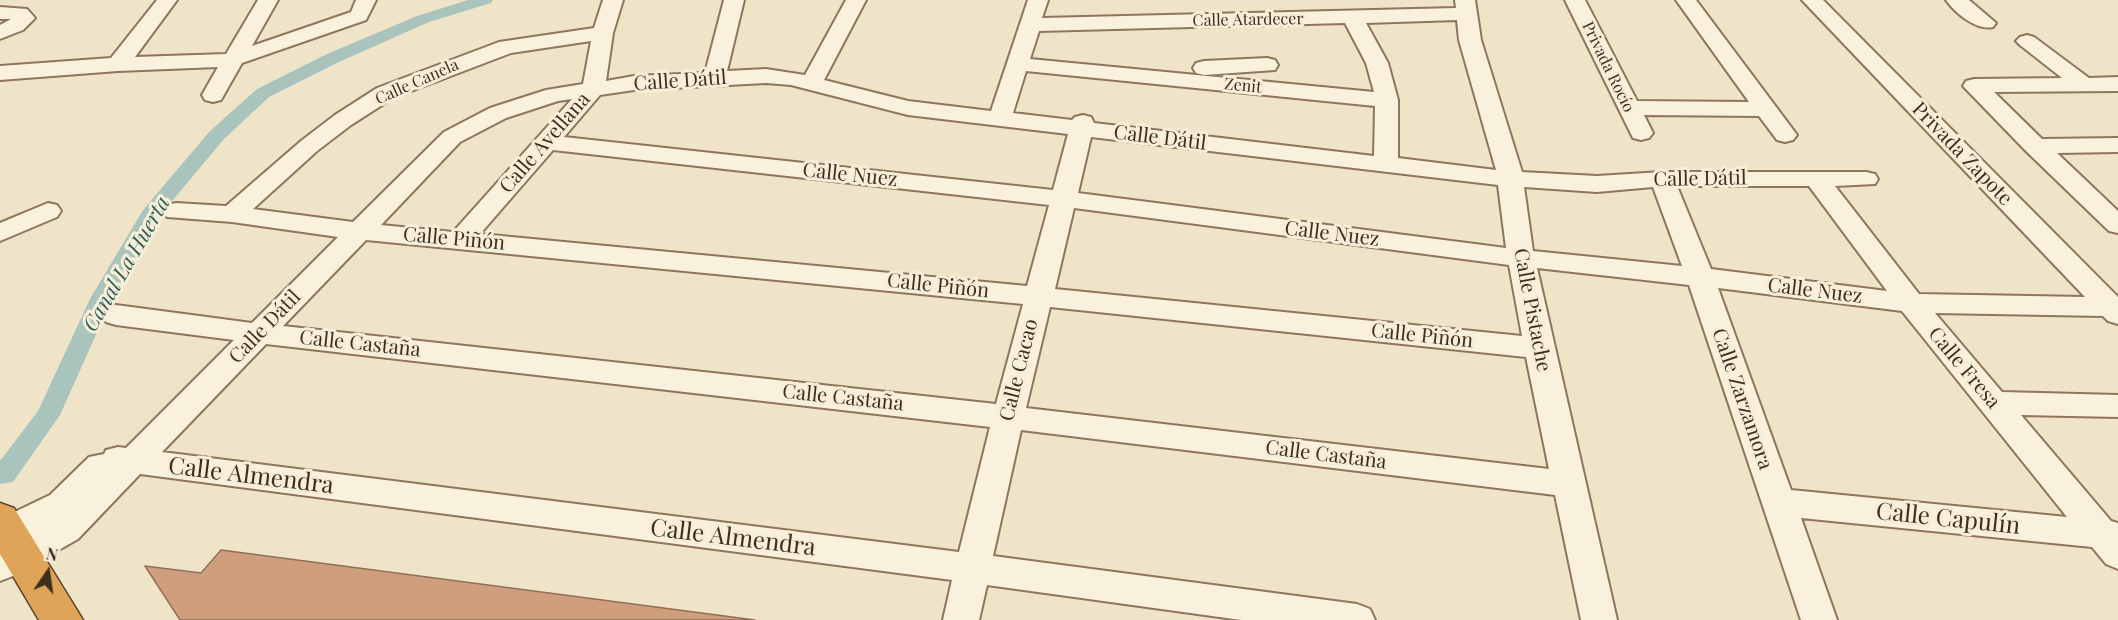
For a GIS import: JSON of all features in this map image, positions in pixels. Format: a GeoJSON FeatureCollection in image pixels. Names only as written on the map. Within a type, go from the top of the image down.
{"type":"FeatureCollection","features":[{"type":"Feature","properties":{"kind":"highway"},"geometry":{"type":"LineString","coordinates":[[6,541],[62,620]]}},
{"type":"Feature","properties":{"kind":"street"},"geometry":{"type":"LineString","coordinates":[[0,12],[26,0]]}},
{"type":"Feature","properties":{"kind":"street"},"geometry":{"type":"LineString","coordinates":[[118,64],[167,0]]}},
{"type":"Feature","properties":{"kind":"street"},"geometry":{"type":"LineString","coordinates":[[213,95],[231,60],[268,0]]}},
{"type":"Feature","properties":{"kind":"street"},"geometry":{"type":"LineString","coordinates":[[0,73],[118,64],[231,60],[358,16],[366,0]]}},
{"type":"Feature","properties":{"kind":"street","name":"Calle Avellana"},"geometry":{"type":"LineString","coordinates":[[461,239],[547,142],[594,84],[603,33],[613,0]]}},
{"type":"Feature","properties":{"kind":"street"},"geometry":{"type":"LineString","coordinates":[[715,74],[734,0]]}},
{"type":"Feature","properties":{"kind":"street"},"geometry":{"type":"LineString","coordinates":[[816,75],[856,0]]}},
{"type":"Feature","properties":{"kind":"street"},"geometry":{"type":"LineString","coordinates":[[1001,116],[1038,0]]}},
{"type":"Feature","properties":{"kind":"street","name":"Privada Rocío"},"geometry":{"type":"LineString","coordinates":[[1575,0],[1641,133]]}},
{"type":"Feature","properties":{"kind":"street"},"geometry":{"type":"LineString","coordinates":[[1686,0],[1785,135]]}},
{"type":"Feature","properties":{"kind":"street","name":"Privada Zapote"},"geometry":{"type":"LineString","coordinates":[[1812,0],[2116,309]]}},
{"type":"Feature","properties":{"kind":"street"},"geometry":{"type":"LineString","coordinates":[[1956,0],[1986,24]]}},
{"type":"Feature","properties":{"kind":"street","name":"Calle Atardecer"},"geometry":{"type":"LineString","coordinates":[[1030,25],[1258,10],[1353,18],[1466,7]]}},
{"type":"Feature","properties":{"kind":"street","name":"Calle Pistache"},"geometry":{"type":"LineString","coordinates":[[1466,7],[1470,40],[1518,177],[1521,258],[1599,620]]}},
{"type":"Feature","properties":{"kind":"street"},"geometry":{"type":"LineString","coordinates":[[1257,88],[1267,65],[1258,10]]}},
{"type":"Feature","properties":{"kind":"street"},"geometry":{"type":"LineString","coordinates":[[0,12],[20,13],[25,18],[16,26],[0,34],[2,39],[0,41]]}},
{"type":"Feature","properties":{"kind":"street"},"geometry":{"type":"LineString","coordinates":[[1353,18],[1377,63],[1387,100],[1386,161]]}},
{"type":"Feature","properties":{"kind":"street","name":"Calle Canela"},"geometry":{"type":"LineString","coordinates":[[232,214],[309,146],[343,120],[385,93],[507,47],[603,33]]}},
{"type":"Feature","properties":{"kind":"street"},"geometry":{"type":"LineString","coordinates":[[2028,40],[2082,83]]}},
{"type":"Feature","properties":{"kind":"street","name":"Zenit"},"geometry":{"type":"LineString","coordinates":[[1018,64],[1387,100]]}},
{"type":"Feature","properties":{"kind":"street","name":"Zenit"},"geometry":{"type":"LineString","coordinates":[[1100,73],[1267,65]]}},
{"type":"Feature","properties":{"kind":"street","name":"Calle Dátil"},"geometry":{"type":"LineString","coordinates":[[6,541],[66,529],[121,460],[348,230],[452,137],[498,113],[594,84],[634,83],[779,68],[816,75],[924,104],[1001,116],[1518,177],[1597,184],[1662,179],[1866,179]]}},
{"type":"Feature","properties":{"kind":"street","name":"Calle Dátil"},"geometry":{"type":"LineString","coordinates":[[715,74],[791,78],[908,108],[1001,116]]}},
{"type":"Feature","properties":{"kind":"street"},"geometry":{"type":"LineString","coordinates":[[2116,220],[2034,146],[1974,86],[2118,84]]}},
{"type":"Feature","properties":{"kind":"street"},"geometry":{"type":"LineString","coordinates":[[1628,108],[1765,108]]}},
{"type":"Feature","properties":{"kind":"street","name":"Calle Cacao"},"geometry":{"type":"LineString","coordinates":[[961,620],[1037,296],[1082,126]]}},
{"type":"Feature","properties":{"kind":"street","name":"Calle Nuez"},"geometry":{"type":"LineString","coordinates":[[547,142],[1063,199],[1521,258],[1911,303],[2116,309]]}},
{"type":"Feature","properties":{"kind":"street"},"geometry":{"type":"LineString","coordinates":[[2034,146],[2118,145]]}},
{"type":"Feature","properties":{"kind":"street","name":"Calle Fresa"},"geometry":{"type":"LineString","coordinates":[[1815,178],[1911,303],[2113,542]]}},
{"type":"Feature","properties":{"kind":"street","name":"Calle Zarzamora"},"geometry":{"type":"LineString","coordinates":[[1662,179],[1700,277],[1819,620]]}},
{"type":"Feature","properties":{"kind":"street"},"geometry":{"type":"LineString","coordinates":[[0,233],[48,211]]}},
{"type":"Feature","properties":{"kind":"street"},"geometry":{"type":"LineString","coordinates":[[176,211],[232,214],[348,230]]}},
{"type":"Feature","properties":{"kind":"street","name":"Calle Piñón"},"geometry":{"type":"LineString","coordinates":[[348,230],[461,239],[1037,296],[1539,348]]}},
{"type":"Feature","properties":{"kind":"street","name":"Calle Castaña"},"geometry":{"type":"LineString","coordinates":[[116,315],[1570,484]]}},
{"type":"Feature","properties":{"kind":"street"},"geometry":{"type":"LineString","coordinates":[[1994,403],[2118,406]]}},
{"type":"Feature","properties":{"kind":"street","name":"Calle Almendra"},"geometry":{"type":"LineString","coordinates":[[121,460],[972,568],[1357,620]]}},
{"type":"Feature","properties":{"kind":"street","name":"Calle Capulín"},"geometry":{"type":"LineString","coordinates":[[1778,502],[2113,542]]}},
{"type":"Feature","properties":{"kind":"building"},"geometry":{"type":"Polygon","coordinates":[[[221,550],[755,620],[180,620],[145,566],[201,573],[221,550]]]}},
{"type":"Feature","properties":{"kind":"waterway","name":"Canal La Huerta"},"geometry":{"type":"LineString","coordinates":[[4,475],[48,415],[101,299],[153,210],[217,135],[263,93],[333,58],[423,19],[485,0]]}}]}
